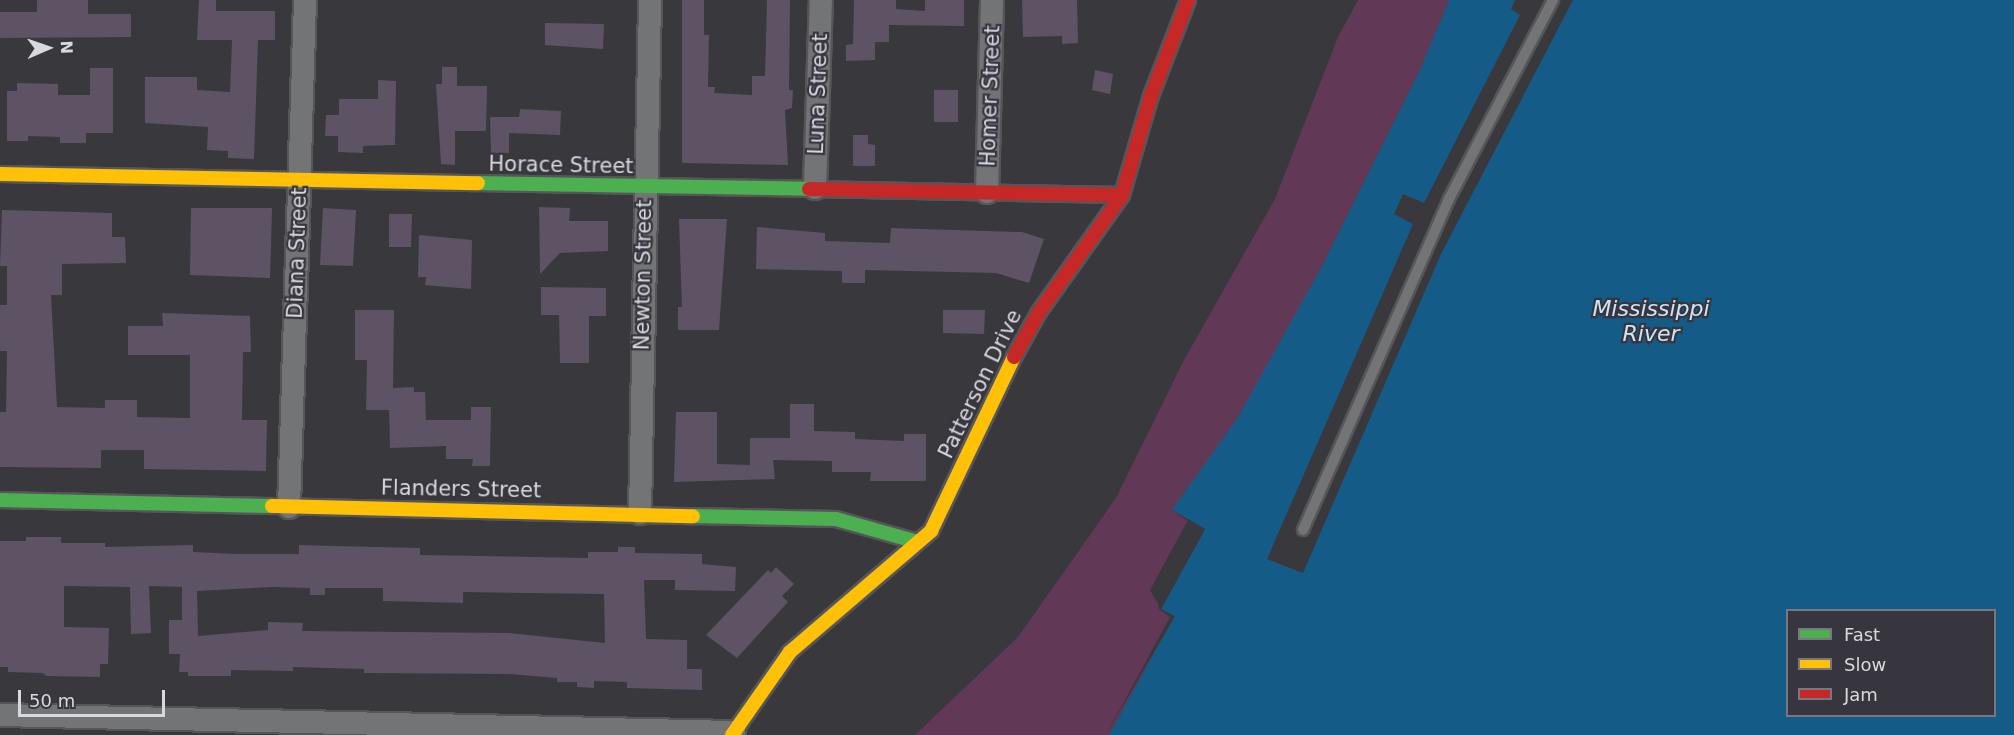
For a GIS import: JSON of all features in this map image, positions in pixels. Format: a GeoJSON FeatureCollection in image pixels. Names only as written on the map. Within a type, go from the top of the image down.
{"type":"FeatureCollection","features":[{"type":"Feature","properties":{"kind":"street","name":"Diana Street"},"geometry":{"type":"LineString","coordinates":[[289,507],[304,0]]}},
{"type":"Feature","properties":{"kind":"street","name":"Newton Street"},"geometry":{"type":"LineString","coordinates":[[640,513],[644,188],[650,0]]}},
{"type":"Feature","properties":{"kind":"street","name":"Luna Street"},"geometry":{"type":"LineString","coordinates":[[815,188],[821,0]]}},
{"type":"Feature","properties":{"kind":"street","name":"Homer Street"},"geometry":{"type":"LineString","coordinates":[[987,192],[992,0]]}},
{"type":"Feature","properties":{"kind":"street","name":"Patterson Drive"},"geometry":{"type":"LineString","coordinates":[[733,733],[790,652],[931,531],[944,510],[972,440],[1039,312],[1122,195],[1150,96],[1188,0]]}},
{"type":"Feature","properties":{"kind":"street","name":"Horace Street"},"geometry":{"type":"LineString","coordinates":[[0,174],[644,188],[815,188],[1122,195]]}},
{"type":"Feature","properties":{"kind":"street","name":"Flanders Street"},"geometry":{"type":"LineString","coordinates":[[0,500],[836,519],[918,542]]}},
{"type":"Feature","properties":{"kind":"street"},"geometry":{"type":"LineString","coordinates":[[0,715],[733,733]]}},
{"type":"Feature","properties":{"kind":"lane"},"geometry":{"type":"LineString","coordinates":[[1303,530],[1449,199],[1553,0]]}},
{"type":"Feature","properties":{"kind":"shaded area"},"geometry":{"type":"Polygon","coordinates":[[[1358,0],[1470,0],[1150,590],[1161,609],[1175,616],[1109,735],[915,735],[1018,637],[1116,498],[1184,360],[1275,199],[1338,37],[1358,0]]]}},
{"type":"Feature","properties":{"kind":"water","name":"Mississippi River"},"geometry":{"type":"Polygon","coordinates":[[[1449,0],[2014,0],[2014,735],[1109,735],[1174,617],[1161,609],[1205,529],[1172,510],[1238,417],[1321,268],[1419,72],[1449,0]]]}},
{"type":"Feature","properties":{"kind":"pier"},"geometry":{"type":"Polygon","coordinates":[[[1515,0],[1573,0],[1441,254],[1303,573],[1267,559],[1413,224],[1394,214],[1403,194],[1424,203],[1520,15],[1511,9],[1515,0]]]}},
{"type":"Feature","properties":{"kind":"pier"},"geometry":{"type":"Polygon","coordinates":[[[1170,509],[1205,529],[1161,609],[1175,616],[1106,735],[1170,617],[1158,608],[1201,530],[1170,509]]]}},
{"type":"Feature","properties":{"kind":"building"},"geometry":{"type":"Polygon","coordinates":[[[37,0],[88,0],[88,14],[131,14],[131,37],[0,38],[0,12],[37,12],[37,0]]]}},
{"type":"Feature","properties":{"kind":"building"},"geometry":{"type":"Polygon","coordinates":[[[199,0],[216,0],[216,11],[275,11],[275,40],[258,40],[254,159],[228,158],[228,151],[207,150],[208,127],[145,123],[145,77],[197,77],[197,90],[230,92],[232,40],[197,40],[199,0]]]}},
{"type":"Feature","properties":{"kind":"building"},"geometry":{"type":"Polygon","coordinates":[[[682,0],[704,0],[704,35],[709,35],[708,87],[715,87],[714,93],[752,95],[752,76],[765,76],[767,0],[790,0],[789,90],[793,90],[792,108],[785,110],[788,165],[682,163],[682,0]]]}},
{"type":"Feature","properties":{"kind":"building"},"geometry":{"type":"Polygon","coordinates":[[[854,0],[896,0],[896,9],[925,11],[925,0],[964,0],[964,26],[889,25],[889,42],[875,42],[875,60],[846,61],[846,45],[853,44],[854,0]]]}},
{"type":"Feature","properties":{"kind":"building"},"geometry":{"type":"Polygon","coordinates":[[[1022,0],[1077,0],[1078,43],[1062,44],[1062,36],[1023,37],[1022,0]]]}},
{"type":"Feature","properties":{"kind":"building"},"geometry":{"type":"Polygon","coordinates":[[[545,23],[604,24],[603,49],[545,45],[545,23]]]}},
{"type":"Feature","properties":{"kind":"building"},"geometry":{"type":"Polygon","coordinates":[[[442,67],[457,67],[457,86],[487,86],[486,131],[455,131],[455,165],[441,164],[436,84],[442,84],[442,67]]]}},
{"type":"Feature","properties":{"kind":"building"},"geometry":{"type":"Polygon","coordinates":[[[90,68],[113,68],[113,133],[86,133],[86,143],[60,143],[60,137],[28,136],[28,141],[7,141],[7,91],[17,91],[17,83],[58,84],[58,95],[90,95],[90,68]]]}},
{"type":"Feature","properties":{"kind":"building"},"geometry":{"type":"Polygon","coordinates":[[[1095,70],[1113,74],[1110,94],[1092,90],[1095,70]]]}},
{"type":"Feature","properties":{"kind":"building"},"geometry":{"type":"Polygon","coordinates":[[[378,80],[396,81],[395,145],[363,146],[363,153],[338,152],[338,136],[325,136],[326,115],[339,115],[339,99],[378,99],[378,80]]]}},
{"type":"Feature","properties":{"kind":"building"},"geometry":{"type":"Polygon","coordinates":[[[934,90],[958,90],[958,122],[934,122],[934,90]]]}},
{"type":"Feature","properties":{"kind":"building"},"geometry":{"type":"Polygon","coordinates":[[[520,109],[561,111],[560,135],[509,133],[509,153],[491,153],[490,117],[519,117],[520,109]]]}},
{"type":"Feature","properties":{"kind":"building"},"geometry":{"type":"Polygon","coordinates":[[[853,135],[868,135],[868,144],[875,145],[875,166],[853,166],[853,135]]]}},
{"type":"Feature","properties":{"kind":"building"},"geometry":{"type":"Polygon","coordinates":[[[539,207],[570,208],[569,221],[608,221],[608,251],[560,253],[540,274],[539,207]]]}},
{"type":"Feature","properties":{"kind":"building"},"geometry":{"type":"Polygon","coordinates":[[[191,208],[272,208],[270,278],[190,275],[191,208]]]}},
{"type":"Feature","properties":{"kind":"building"},"geometry":{"type":"Polygon","coordinates":[[[323,208],[356,210],[353,266],[320,265],[323,208]]]}},
{"type":"Feature","properties":{"kind":"building"},"geometry":{"type":"Polygon","coordinates":[[[2,210],[112,213],[112,237],[125,237],[126,263],[62,264],[62,295],[51,295],[57,407],[105,408],[105,400],[137,400],[137,417],[190,418],[190,355],[128,355],[128,326],[163,326],[162,313],[250,316],[251,352],[243,352],[242,420],[267,420],[266,471],[144,469],[144,450],[101,450],[101,468],[0,467],[0,412],[6,412],[7,351],[0,351],[0,305],[7,305],[7,266],[0,266],[2,210]]]}},
{"type":"Feature","properties":{"kind":"building"},"geometry":{"type":"Polygon","coordinates":[[[389,214],[412,214],[411,247],[389,247],[389,214]]]}},
{"type":"Feature","properties":{"kind":"building"},"geometry":{"type":"Polygon","coordinates":[[[679,219],[727,219],[719,330],[678,330],[678,307],[682,307],[679,219]]]}},
{"type":"Feature","properties":{"kind":"building"},"geometry":{"type":"Polygon","coordinates":[[[757,227],[825,233],[825,241],[890,243],[891,228],[1022,232],[1044,239],[1029,283],[996,273],[865,270],[865,283],[842,283],[842,271],[756,269],[757,227]]]}},
{"type":"Feature","properties":{"kind":"building"},"geometry":{"type":"Polygon","coordinates":[[[419,235],[472,240],[471,289],[425,285],[426,277],[418,277],[419,235]]]}},
{"type":"Feature","properties":{"kind":"building"},"geometry":{"type":"Polygon","coordinates":[[[541,287],[606,288],[606,316],[589,316],[589,363],[560,363],[559,315],[541,315],[541,287]]]}},
{"type":"Feature","properties":{"kind":"building"},"geometry":{"type":"Polygon","coordinates":[[[355,310],[394,310],[393,388],[414,387],[414,392],[425,392],[426,420],[471,420],[471,407],[491,407],[490,466],[472,466],[473,459],[446,459],[446,446],[390,448],[389,410],[366,410],[367,360],[355,360],[355,310]]]}},
{"type":"Feature","properties":{"kind":"building"},"geometry":{"type":"Polygon","coordinates":[[[943,310],[985,310],[984,334],[943,333],[943,310]]]}},
{"type":"Feature","properties":{"kind":"building"},"geometry":{"type":"Polygon","coordinates":[[[790,404],[814,404],[814,431],[855,432],[855,439],[904,441],[904,434],[926,434],[926,481],[870,481],[871,472],[832,472],[832,461],[773,460],[775,479],[674,482],[676,412],[717,412],[717,464],[750,465],[750,438],[790,438],[790,404]]]}},
{"type":"Feature","properties":{"kind":"building"},"geometry":{"type":"Polygon","coordinates":[[[26,537],[61,537],[61,543],[105,543],[105,547],[193,545],[193,552],[238,554],[299,554],[299,545],[420,548],[420,555],[588,558],[588,552],[618,552],[618,547],[635,547],[635,553],[702,554],[702,564],[736,567],[735,591],[675,590],[675,580],[644,580],[646,639],[687,640],[687,669],[702,669],[702,690],[627,688],[627,682],[594,681],[594,688],[577,687],[577,682],[557,682],[557,678],[510,674],[364,673],[364,669],[293,667],[293,671],[231,670],[231,676],[188,676],[188,672],[179,672],[180,654],[169,654],[169,620],[182,620],[182,587],[149,586],[151,633],[131,634],[130,587],[64,586],[64,627],[109,628],[108,664],[100,664],[100,677],[47,676],[42,673],[8,672],[8,667],[0,667],[0,541],[26,541],[26,537]],[[272,587],[197,591],[198,636],[268,630],[268,622],[303,623],[302,631],[509,633],[605,643],[604,594],[463,592],[463,603],[383,601],[383,588],[325,588],[325,595],[310,595],[310,588],[272,587]]]}},
{"type":"Feature","properties":{"kind":"building"},"geometry":{"type":"Polygon","coordinates":[[[776,567],[794,584],[782,596],[788,602],[737,658],[706,635],[768,570],[771,573],[776,567]]]}},
{"type":"Feature","properties":{"kind":"traffic: fast"},"geometry":{"type":"LineString","coordinates":[[478,183],[809,189]]}},
{"type":"Feature","properties":{"kind":"traffic: fast"},"geometry":{"type":"LineString","coordinates":[[0,500],[272,506]]}},
{"type":"Feature","properties":{"kind":"traffic: fast"},"geometry":{"type":"LineString","coordinates":[[693,516],[836,519],[918,542]]}},
{"type":"Feature","properties":{"kind":"traffic: slow"},"geometry":{"type":"LineString","coordinates":[[0,174],[478,183]]}},
{"type":"Feature","properties":{"kind":"traffic: slow"},"geometry":{"type":"LineString","coordinates":[[732,735],[790,652],[931,531],[1014,357]]}},
{"type":"Feature","properties":{"kind":"traffic: slow"},"geometry":{"type":"LineString","coordinates":[[272,506],[693,516]]}},
{"type":"Feature","properties":{"kind":"traffic: jam"},"geometry":{"type":"LineString","coordinates":[[1014,357],[1039,312],[1122,195],[1151,96],[1188,0]]}},
{"type":"Feature","properties":{"kind":"traffic: jam"},"geometry":{"type":"LineString","coordinates":[[809,189],[1122,195]]}}]}
